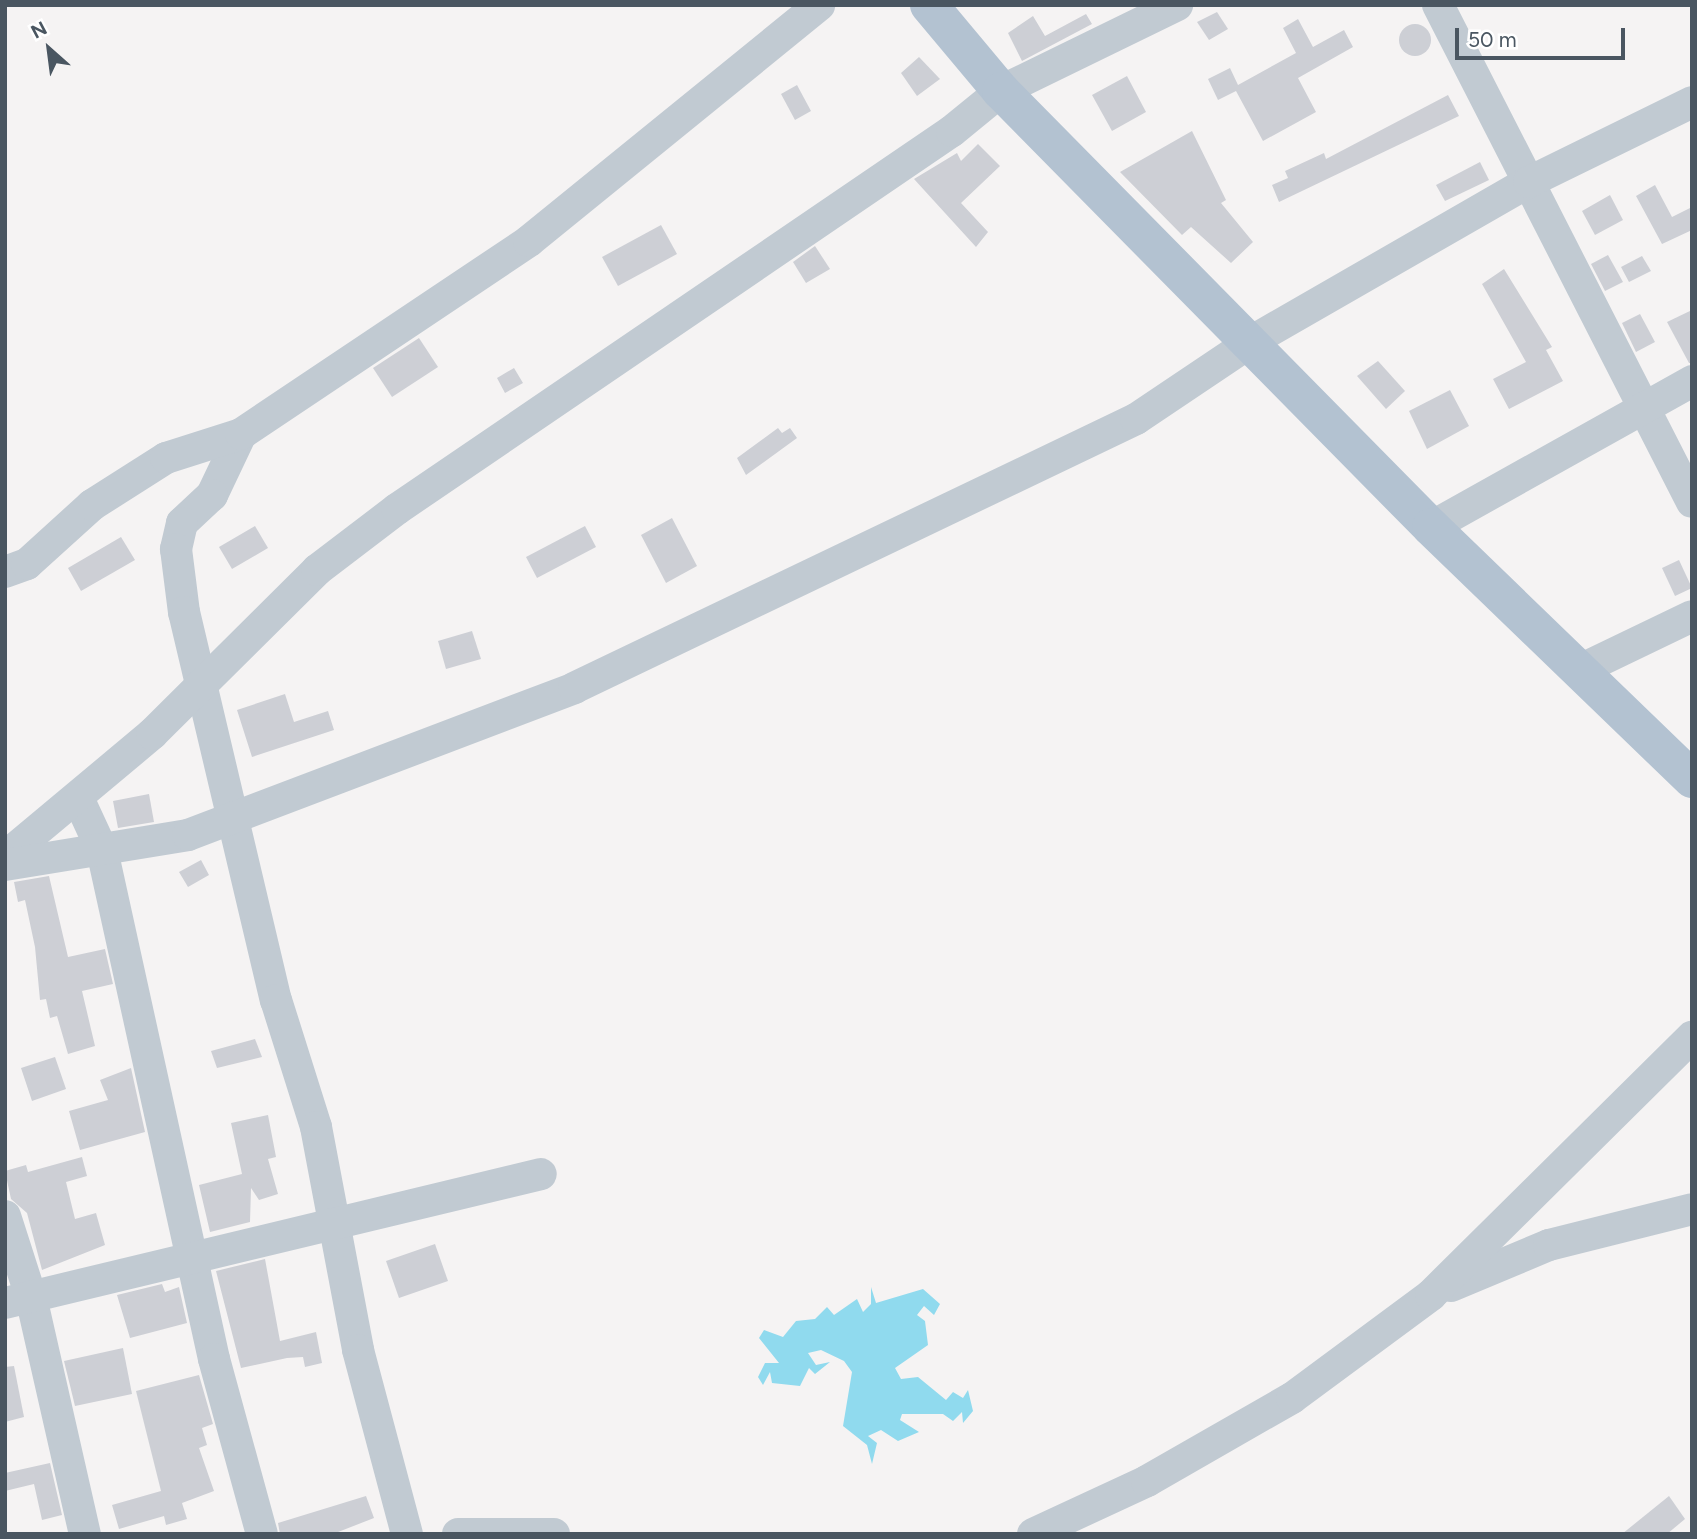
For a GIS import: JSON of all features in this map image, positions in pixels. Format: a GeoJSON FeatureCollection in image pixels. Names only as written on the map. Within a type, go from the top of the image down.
{"type":"FeatureCollection","features":[{"type":"Feature","properties":{"kind":"main road"},"geometry":{"type":"LineString","coordinates":[[929,5],[1002,91],[1252,341],[1431,527],[1692,779]]}},
{"type":"Feature","properties":{"kind":"street"},"geometry":{"type":"LineString","coordinates":[[5,572],[27,564],[92,505],[166,458],[241,434],[529,241],[819,5]]}},
{"type":"Feature","properties":{"kind":"street"},"geometry":{"type":"LineString","coordinates":[[1438,5],[1692,502]]}},
{"type":"Feature","properties":{"kind":"street"},"geometry":{"type":"LineString","coordinates":[[5,857],[152,734],[198,683],[317,570],[397,509],[952,131],[1002,91],[1166,7]]}},
{"type":"Feature","properties":{"kind":"street"},"geometry":{"type":"LineString","coordinates":[[5,866],[188,835],[586,682],[1136,419],[1252,341],[1529,182],[1692,102]]}},
{"type":"Feature","properties":{"kind":"street"},"geometry":{"type":"LineString","coordinates":[[1431,527],[1643,405],[1692,382]]}},
{"type":"Feature","properties":{"kind":"street"},"geometry":{"type":"LineString","coordinates":[[241,434],[212,495],[182,523],[176,549],[198,683],[276,1000],[316,1127],[333,1226],[407,1534]]}},
{"type":"Feature","properties":{"kind":"street"},"geometry":{"type":"LineString","coordinates":[[1580,670],[1692,616]]}},
{"type":"Feature","properties":{"kind":"street"},"geometry":{"type":"LineString","coordinates":[[78,798],[102,850],[195,1258],[214,1359],[262,1534]]}},
{"type":"Feature","properties":{"kind":"street"},"geometry":{"type":"LineString","coordinates":[[1033,1534],[1147,1482],[1292,1398],[1431,1295],[1688,1047]]}},
{"type":"Feature","properties":{"kind":"street"},"geometry":{"type":"LineString","coordinates":[[18,1300],[541,1174]]}},
{"type":"Feature","properties":{"kind":"street"},"geometry":{"type":"LineString","coordinates":[[1431,1295],[1549,1245],[1692,1209]]}},
{"type":"Feature","properties":{"kind":"street"},"geometry":{"type":"LineString","coordinates":[[5,1216],[18,1300],[85,1534]]}},
{"type":"Feature","properties":{"kind":"street"},"geometry":{"type":"LineString","coordinates":[[457,1534],[554,1534]]}},
{"type":"Feature","properties":{"kind":"water"},"geometry":{"type":"Polygon","coordinates":[[[871,1287],[876,1303],[923,1289],[940,1304],[934,1315],[924,1306],[917,1315],[925,1321],[928,1345],[895,1368],[901,1379],[918,1377],[946,1400],[953,1392],[963,1398],[968,1390],[973,1411],[963,1423],[962,1412],[953,1421],[943,1414],[902,1414],[900,1420],[919,1432],[898,1441],[881,1430],[868,1436],[877,1443],[872,1464],[867,1445],[843,1426],[852,1372],[844,1361],[821,1350],[808,1353],[816,1365],[830,1362],[815,1374],[809,1368],[800,1386],[772,1383],[770,1372],[763,1385],[758,1377],[765,1363],[779,1363],[759,1338],[764,1330],[783,1337],[796,1321],[815,1319],[827,1307],[834,1315],[857,1299],[863,1312],[871,1304],[871,1287]]]}},
{"type":"Feature","properties":{"kind":"building"},"geometry":{"type":"Polygon","coordinates":[[[1217,12],[1228,29],[1209,40],[1197,22],[1217,12]]]}},
{"type":"Feature","properties":{"kind":"building"},"geometry":{"type":"Polygon","coordinates":[[[1086,14],[1092,24],[1022,61],[1008,33],[1033,16],[1045,36],[1086,14]]]}},
{"type":"Feature","properties":{"kind":"building"},"geometry":{"type":"Polygon","coordinates":[[[1298,19],[1313,47],[1344,30],[1353,47],[1298,78],[1316,112],[1263,141],[1236,91],[1218,100],[1208,79],[1230,68],[1238,85],[1296,53],[1283,28],[1298,19]]]}},
{"type":"Feature","properties":{"kind":"building"},"geometry":{"type":"Polygon","coordinates":[[[1415,24],[1426,29],[1431,40],[1426,51],[1415,56],[1404,51],[1399,40],[1404,29],[1415,24]]]}},
{"type":"Feature","properties":{"kind":"building"},"geometry":{"type":"Polygon","coordinates":[[[919,57],[940,79],[917,96],[901,73],[919,57]]]}},
{"type":"Feature","properties":{"kind":"building"},"geometry":{"type":"Polygon","coordinates":[[[1127,76],[1146,112],[1112,131],[1092,95],[1127,76]]]}},
{"type":"Feature","properties":{"kind":"building"},"geometry":{"type":"Polygon","coordinates":[[[797,85],[811,111],[795,120],[781,94],[797,85]]]}},
{"type":"Feature","properties":{"kind":"building"},"geometry":{"type":"Polygon","coordinates":[[[1448,95],[1459,116],[1279,202],[1272,185],[1288,178],[1285,171],[1324,153],[1326,159],[1448,95]]]}},
{"type":"Feature","properties":{"kind":"building"},"geometry":{"type":"Polygon","coordinates":[[[1192,131],[1226,200],[1221,203],[1253,242],[1231,263],[1191,227],[1182,235],[1120,172],[1192,131]]]}},
{"type":"Feature","properties":{"kind":"building"},"geometry":{"type":"Polygon","coordinates":[[[978,144],[1000,166],[961,203],[988,232],[976,247],[914,179],[957,153],[961,161],[978,144]]]}},
{"type":"Feature","properties":{"kind":"building"},"geometry":{"type":"Polygon","coordinates":[[[1480,162],[1489,180],[1445,201],[1436,185],[1480,162]]]}},
{"type":"Feature","properties":{"kind":"building"},"geometry":{"type":"Polygon","coordinates":[[[1655,185],[1672,217],[1692,207],[1692,230],[1662,244],[1636,196],[1655,185]]]}},
{"type":"Feature","properties":{"kind":"building"},"geometry":{"type":"Polygon","coordinates":[[[1610,195],[1623,220],[1595,235],[1582,211],[1610,195]]]}},
{"type":"Feature","properties":{"kind":"building"},"geometry":{"type":"Polygon","coordinates":[[[661,225],[677,254],[618,286],[602,257],[661,225]]]}},
{"type":"Feature","properties":{"kind":"building"},"geometry":{"type":"Polygon","coordinates":[[[815,246],[830,269],[806,283],[793,262],[815,246]]]}},
{"type":"Feature","properties":{"kind":"building"},"geometry":{"type":"Polygon","coordinates":[[[1608,255],[1623,282],[1605,291],[1591,264],[1608,255]]]}},
{"type":"Feature","properties":{"kind":"building"},"geometry":{"type":"Polygon","coordinates":[[[1642,256],[1651,271],[1629,282],[1621,267],[1642,256]]]}},
{"type":"Feature","properties":{"kind":"building"},"geometry":{"type":"Polygon","coordinates":[[[1504,269],[1552,347],[1546,350],[1563,381],[1509,409],[1493,379],[1526,362],[1482,284],[1504,269]]]}},
{"type":"Feature","properties":{"kind":"building"},"geometry":{"type":"Polygon","coordinates":[[[1692,310],[1692,363],[1689,363],[1667,322],[1692,310]]]}},
{"type":"Feature","properties":{"kind":"building"},"geometry":{"type":"Polygon","coordinates":[[[1640,314],[1655,342],[1636,352],[1622,323],[1640,314]]]}},
{"type":"Feature","properties":{"kind":"building"},"geometry":{"type":"Polygon","coordinates":[[[419,338],[438,367],[392,397],[373,368],[419,338]]]}},
{"type":"Feature","properties":{"kind":"building"},"geometry":{"type":"Polygon","coordinates":[[[1378,361],[1405,391],[1386,409],[1357,376],[1378,361]]]}},
{"type":"Feature","properties":{"kind":"building"},"geometry":{"type":"Polygon","coordinates":[[[514,368],[523,383],[505,393],[497,378],[514,368]]]}},
{"type":"Feature","properties":{"kind":"building"},"geometry":{"type":"Polygon","coordinates":[[[1450,390],[1469,426],[1427,449],[1409,411],[1450,390]]]}},
{"type":"Feature","properties":{"kind":"building"},"geometry":{"type":"Polygon","coordinates":[[[778,428],[782,433],[790,428],[797,438],[746,475],[737,458],[778,428]]]}},
{"type":"Feature","properties":{"kind":"building"},"geometry":{"type":"Polygon","coordinates":[[[672,518],[697,566],[666,583],[641,535],[672,518]]]}},
{"type":"Feature","properties":{"kind":"building"},"geometry":{"type":"Polygon","coordinates":[[[255,526],[268,548],[232,569],[219,547],[255,526]]]}},
{"type":"Feature","properties":{"kind":"building"},"geometry":{"type":"Polygon","coordinates":[[[585,526],[596,547],[537,578],[526,557],[585,526]]]}},
{"type":"Feature","properties":{"kind":"building"},"geometry":{"type":"Polygon","coordinates":[[[121,537],[135,560],[81,591],[68,568],[121,537]]]}},
{"type":"Feature","properties":{"kind":"building"},"geometry":{"type":"Polygon","coordinates":[[[1679,560],[1692,588],[1675,596],[1662,568],[1679,560]]]}},
{"type":"Feature","properties":{"kind":"building"},"geometry":{"type":"Polygon","coordinates":[[[472,631],[481,659],[446,669],[438,641],[472,631]]]}},
{"type":"Feature","properties":{"kind":"building"},"geometry":{"type":"Polygon","coordinates":[[[285,694],[294,722],[328,711],[334,730],[252,757],[237,710],[285,694]]]}},
{"type":"Feature","properties":{"kind":"building"},"geometry":{"type":"Polygon","coordinates":[[[149,794],[154,822],[118,828],[113,801],[149,794]]]}},
{"type":"Feature","properties":{"kind":"building"},"geometry":{"type":"Polygon","coordinates":[[[201,860],[209,875],[188,887],[179,872],[201,860]]]}},
{"type":"Feature","properties":{"kind":"building"},"geometry":{"type":"Polygon","coordinates":[[[49,876],[68,957],[105,949],[113,984],[82,991],[95,1046],[68,1054],[57,1016],[50,1018],[46,999],[40,1000],[35,947],[25,900],[18,902],[14,882],[49,876]]]}},
{"type":"Feature","properties":{"kind":"building"},"geometry":{"type":"Polygon","coordinates":[[[255,1039],[262,1057],[217,1068],[211,1051],[255,1039]]]}},
{"type":"Feature","properties":{"kind":"building"},"geometry":{"type":"Polygon","coordinates":[[[55,1057],[66,1089],[32,1101],[21,1068],[55,1057]]]}},
{"type":"Feature","properties":{"kind":"building"},"geometry":{"type":"Polygon","coordinates":[[[131,1068],[145,1132],[80,1150],[69,1111],[108,1100],[100,1080],[131,1068]]]}},
{"type":"Feature","properties":{"kind":"building"},"geometry":{"type":"Polygon","coordinates":[[[268,1115],[276,1157],[268,1159],[278,1194],[259,1200],[251,1188],[250,1222],[210,1232],[199,1185],[242,1174],[231,1123],[268,1115]]]}},
{"type":"Feature","properties":{"kind":"building"},"geometry":{"type":"Polygon","coordinates":[[[82,1157],[87,1176],[66,1182],[75,1219],[96,1213],[105,1245],[42,1270],[27,1213],[11,1199],[5,1171],[26,1165],[28,1172],[82,1157]]]}},
{"type":"Feature","properties":{"kind":"building"},"geometry":{"type":"Polygon","coordinates":[[[435,1244],[448,1281],[399,1298],[386,1261],[435,1244]]]}},
{"type":"Feature","properties":{"kind":"building"},"geometry":{"type":"Polygon","coordinates":[[[265,1259],[280,1341],[316,1332],[322,1363],[305,1367],[303,1357],[241,1368],[216,1271],[265,1259]]]}},
{"type":"Feature","properties":{"kind":"building"},"geometry":{"type":"Polygon","coordinates":[[[162,1284],[165,1292],[179,1287],[187,1323],[130,1338],[117,1295],[162,1284]]]}},
{"type":"Feature","properties":{"kind":"building"},"geometry":{"type":"Polygon","coordinates":[[[123,1348],[132,1394],[75,1406],[64,1361],[123,1348]]]}},
{"type":"Feature","properties":{"kind":"building"},"geometry":{"type":"Polygon","coordinates":[[[14,1366],[24,1417],[5,1422],[5,1367],[14,1366]]]}},
{"type":"Feature","properties":{"kind":"building"},"geometry":{"type":"Polygon","coordinates":[[[199,1375],[213,1424],[202,1428],[207,1445],[199,1448],[214,1491],[182,1503],[187,1519],[166,1525],[164,1516],[119,1529],[112,1505],[161,1491],[136,1391],[199,1375]]]}},
{"type":"Feature","properties":{"kind":"building"},"geometry":{"type":"Polygon","coordinates":[[[50,1463],[62,1515],[42,1520],[34,1484],[5,1491],[5,1473],[50,1463]]]}},
{"type":"Feature","properties":{"kind":"building"},"geometry":{"type":"Polygon","coordinates":[[[366,1496],[374,1518],[333,1534],[280,1534],[278,1523],[366,1496]]]}},
{"type":"Feature","properties":{"kind":"building"},"geometry":{"type":"Polygon","coordinates":[[[1669,1496],[1685,1519],[1667,1534],[1622,1534],[1669,1496]]]}}]}
